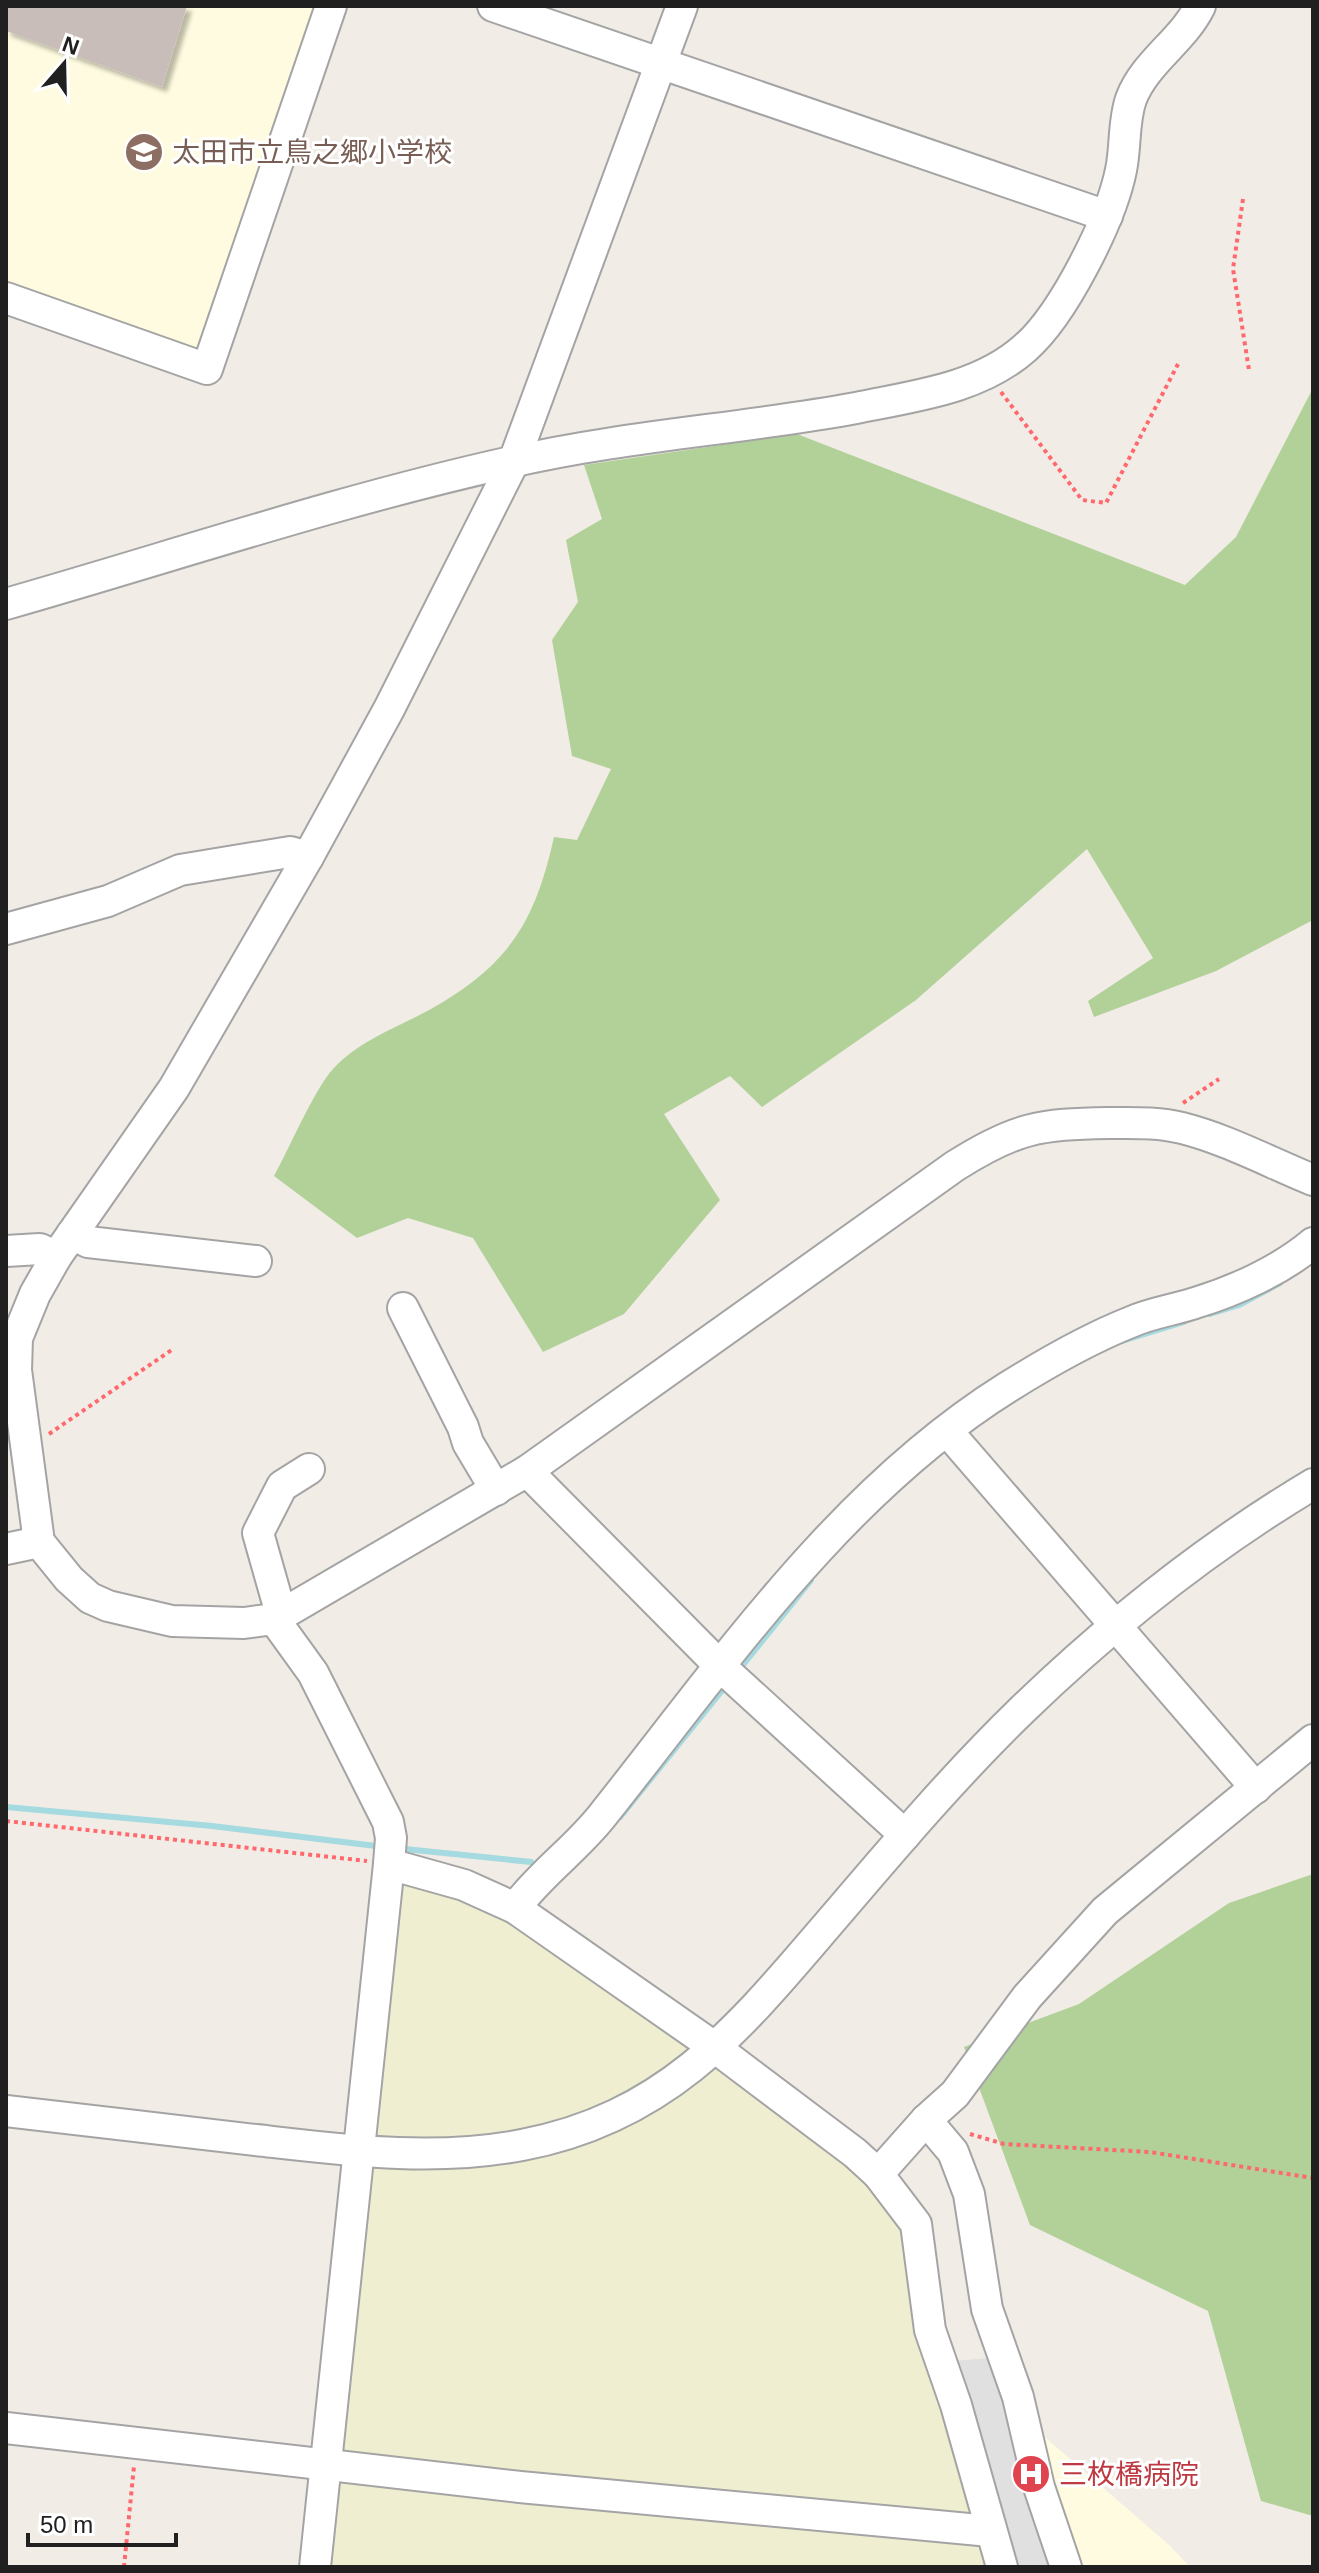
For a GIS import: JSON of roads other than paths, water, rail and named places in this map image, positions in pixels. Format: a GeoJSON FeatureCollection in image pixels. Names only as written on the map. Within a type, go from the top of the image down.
{"type":"FeatureCollection","features":[{"type":"Feature","properties":{"kind":"street"},"geometry":{"type":"LineString","coordinates":[[6,298],[207,369],[331,6]]}},
{"type":"Feature","properties":{"kind":"street"},"geometry":{"type":"LineString","coordinates":[[493,6],[1107,216]]}},
{"type":"Feature","properties":{"kind":"street"},"geometry":{"type":"LineString","coordinates":[[682,6],[514,461],[389,709],[308,857],[174,1088],[64,1246],[35,1294],[17,1338],[15,1354],[39,1542],[79,1589],[108,1606],[172,1621],[244,1623],[277,1617],[527,1471],[991,1143],[1045,1124],[1154,1122],[1185,1129],[1313,1180]]}},
{"type":"Feature","properties":{"kind":"street"},"geometry":{"type":"LineString","coordinates":[[6,604],[373,495],[514,461],[823,414],[919,395],[990,373],[1040,333],[1107,216],[1121,172],[1130,101],[1148,70],[1193,21],[1200,6]]}},
{"type":"Feature","properties":{"kind":"street"},"geometry":{"type":"LineString","coordinates":[[6,929],[108,901],[180,870],[290,852],[308,857]]}},
{"type":"Feature","properties":{"kind":"street"},"geometry":{"type":"LineString","coordinates":[[6,1251],[88,1242],[256,1261]]}},
{"type":"Feature","properties":{"kind":"street"},"geometry":{"type":"LineString","coordinates":[[515,1908],[539,1876],[587,1835],[789,1581],[873,1494],[1005,1389],[1080,1344],[1134,1320],[1199,1302],[1291,1262],[1313,1243]]}},
{"type":"Feature","properties":{"kind":"street"},"geometry":{"type":"LineString","coordinates":[[403,1308],[463,1427],[468,1443],[496,1490]]}},
{"type":"Feature","properties":{"kind":"street"},"geometry":{"type":"LineString","coordinates":[[948,1432],[1256,1788]]}},
{"type":"Feature","properties":{"kind":"street"},"geometry":{"type":"LineString","coordinates":[[309,1469],[282,1486],[258,1533],[277,1617],[313,1673],[361,1766],[388,1822],[391,1838],[315,2567]]}},
{"type":"Feature","properties":{"kind":"street"},"geometry":{"type":"LineString","coordinates":[[527,1471],[721,1667],[905,1835]]}},
{"type":"Feature","properties":{"kind":"street"},"geometry":{"type":"LineString","coordinates":[[6,2111],[358,2151],[454,2154],[559,2136],[636,2104],[717,2049],[905,1835],[1022,1711],[1116,1625],[1245,1525],[1313,1484]]}},
{"type":"Feature","properties":{"kind":"street"},"geometry":{"type":"LineString","coordinates":[[6,1549],[39,1542]]}},
{"type":"Feature","properties":{"kind":"street"},"geometry":{"type":"LineString","coordinates":[[878,2174],[926,2120],[955,2094],[1027,1997],[1105,1911],[1313,1740]]}},
{"type":"Feature","properties":{"kind":"street"},"geometry":{"type":"LineString","coordinates":[[389,1864],[464,1885],[515,1908],[717,2049],[855,2153],[878,2174],[916,2224],[930,2330],[956,2405],[1002,2567]]}},
{"type":"Feature","properties":{"kind":"street"},"geometry":{"type":"LineString","coordinates":[[926,2120],[953,2152],[969,2194],[987,2309],[1018,2397],[1039,2487],[1066,2567]]}},
{"type":"Feature","properties":{"kind":"street"},"geometry":{"type":"LineString","coordinates":[[6,2428],[326,2465],[990,2531]]}},
{"type":"Feature","properties":{"kind":"waterway"},"geometry":{"type":"LineString","coordinates":[[1210,1314],[1239,1305],[1280,1283]]}},
{"type":"Feature","properties":{"kind":"waterway"},"geometry":{"type":"LineString","coordinates":[[1122,1341],[1184,1322]]}},
{"type":"Feature","properties":{"kind":"waterway"},"geometry":{"type":"LineString","coordinates":[[738,1671],[811,1580]]}},
{"type":"Feature","properties":{"kind":"waterway"},"geometry":{"type":"LineString","coordinates":[[620,1817],[728,1683]]}},
{"type":"Feature","properties":{"kind":"waterway"},"geometry":{"type":"LineString","coordinates":[[6,1807],[212,1826],[376,1846]]}},
{"type":"Feature","properties":{"kind":"waterway"},"geometry":{"type":"LineString","coordinates":[[405,1849],[531,1862]]}},
{"type":"Feature","properties":{"kind":"place","name":"太田市立鳥之郷小学校"},"geometry":{"type":"Point","coordinates":[144,152]}},
{"type":"Feature","properties":{"kind":"place","name":"三枚橋病院"},"geometry":{"type":"Point","coordinates":[1031,2474]}}]}
